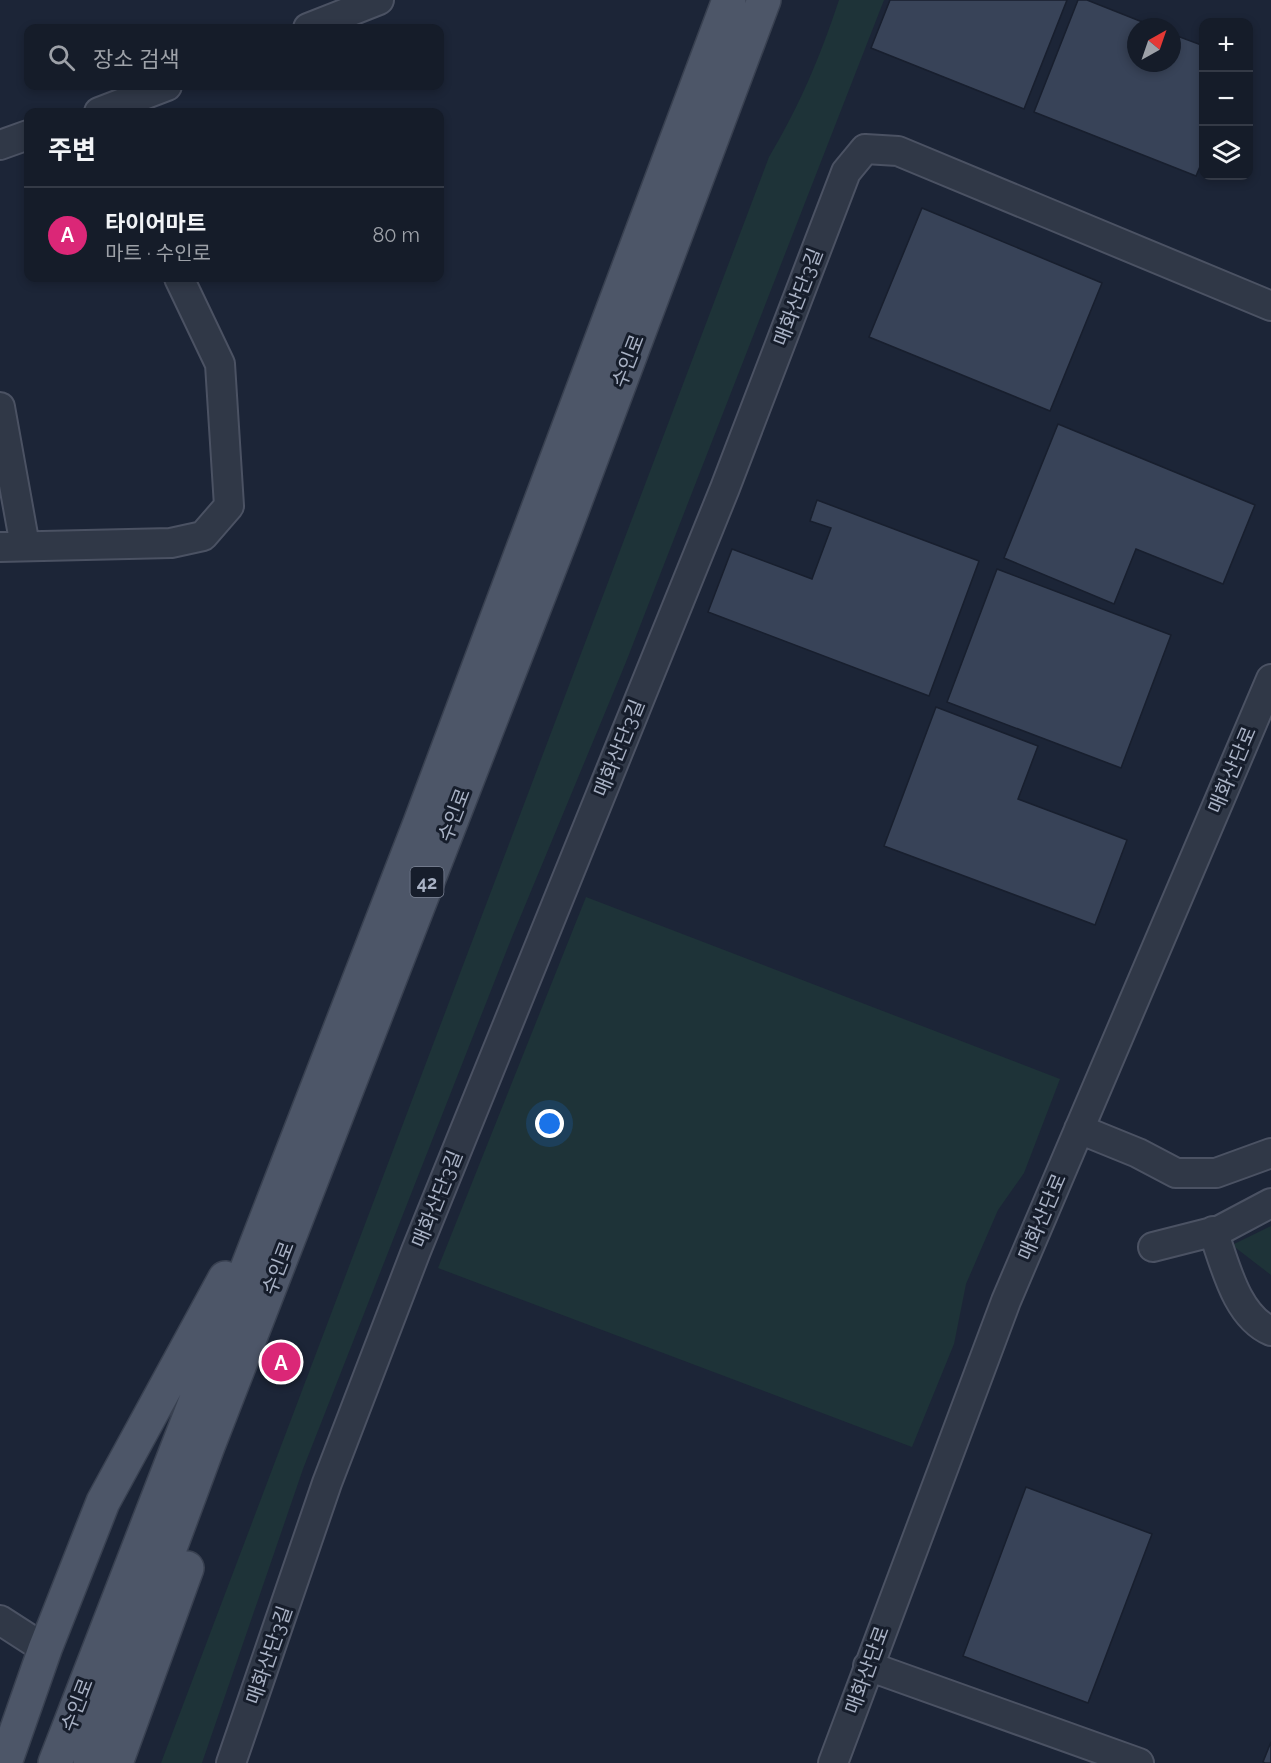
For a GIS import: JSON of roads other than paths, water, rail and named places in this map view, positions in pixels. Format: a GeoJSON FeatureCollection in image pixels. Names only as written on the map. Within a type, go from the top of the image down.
{"type":"FeatureCollection","features":[{"type":"Feature","properties":{"kind":"main road","name":"수인로"},"geometry":{"type":"LineString","coordinates":[[90,1763],[502,607],[729,0]]}},
{"type":"Feature","properties":{"kind":"main road","name":"수인로"},"geometry":{"type":"LineString","coordinates":[[55,1763],[563,534],[764,0]]}},
{"type":"Feature","properties":{"kind":"main road"},"geometry":{"type":"LineString","coordinates":[[5,1763],[45,1649],[103,1502],[300,1170]]}},
{"type":"Feature","properties":{"kind":"main road"},"geometry":{"type":"LineString","coordinates":[[116,1763],[234,1440],[300,1170]]}},
{"type":"Feature","properties":{"kind":"street"},"geometry":{"type":"LineString","coordinates":[[318,24],[379,0]]}},
{"type":"Feature","properties":{"kind":"street"},"geometry":{"type":"LineString","coordinates":[[110,108],[156,90]]}},
{"type":"Feature","properties":{"kind":"street"},"geometry":{"type":"LineString","coordinates":[[0,145],[24,136]]}},
{"type":"Feature","properties":{"kind":"street","name":"매화산단3길"},"geometry":{"type":"LineString","coordinates":[[231,1763],[327,1483],[416,1251],[725,489],[846,172],[865,149],[898,150],[1271,306]]}},
{"type":"Feature","properties":{"kind":"street"},"geometry":{"type":"LineString","coordinates":[[0,407],[13,546],[171,543],[203,536],[229,506],[220,364],[181,282]]}},
{"type":"Feature","properties":{"kind":"street","name":"매화산단로"},"geometry":{"type":"LineString","coordinates":[[833,1763],[1006,1301],[1271,679]]}},
{"type":"Feature","properties":{"kind":"street"},"geometry":{"type":"LineString","coordinates":[[1079,1129],[1138,1153],[1176,1173],[1216,1173],[1271,1153]]}},
{"type":"Feature","properties":{"kind":"street"},"geometry":{"type":"LineString","coordinates":[[1153,1247],[1213,1231],[1271,1203]]}},
{"type":"Feature","properties":{"kind":"street"},"geometry":{"type":"LineString","coordinates":[[1213,1231],[1236,1293],[1260,1326],[1271,1330]]}},
{"type":"Feature","properties":{"kind":"street"},"geometry":{"type":"LineString","coordinates":[[0,1620],[45,1649]]}},
{"type":"Feature","properties":{"kind":"street"},"geometry":{"type":"LineString","coordinates":[[868,1666],[1139,1763]]}},
{"type":"Feature","properties":{"kind":"place","name":"타이어마트"},"geometry":{"type":"Point","coordinates":[281,1362]}}]}
